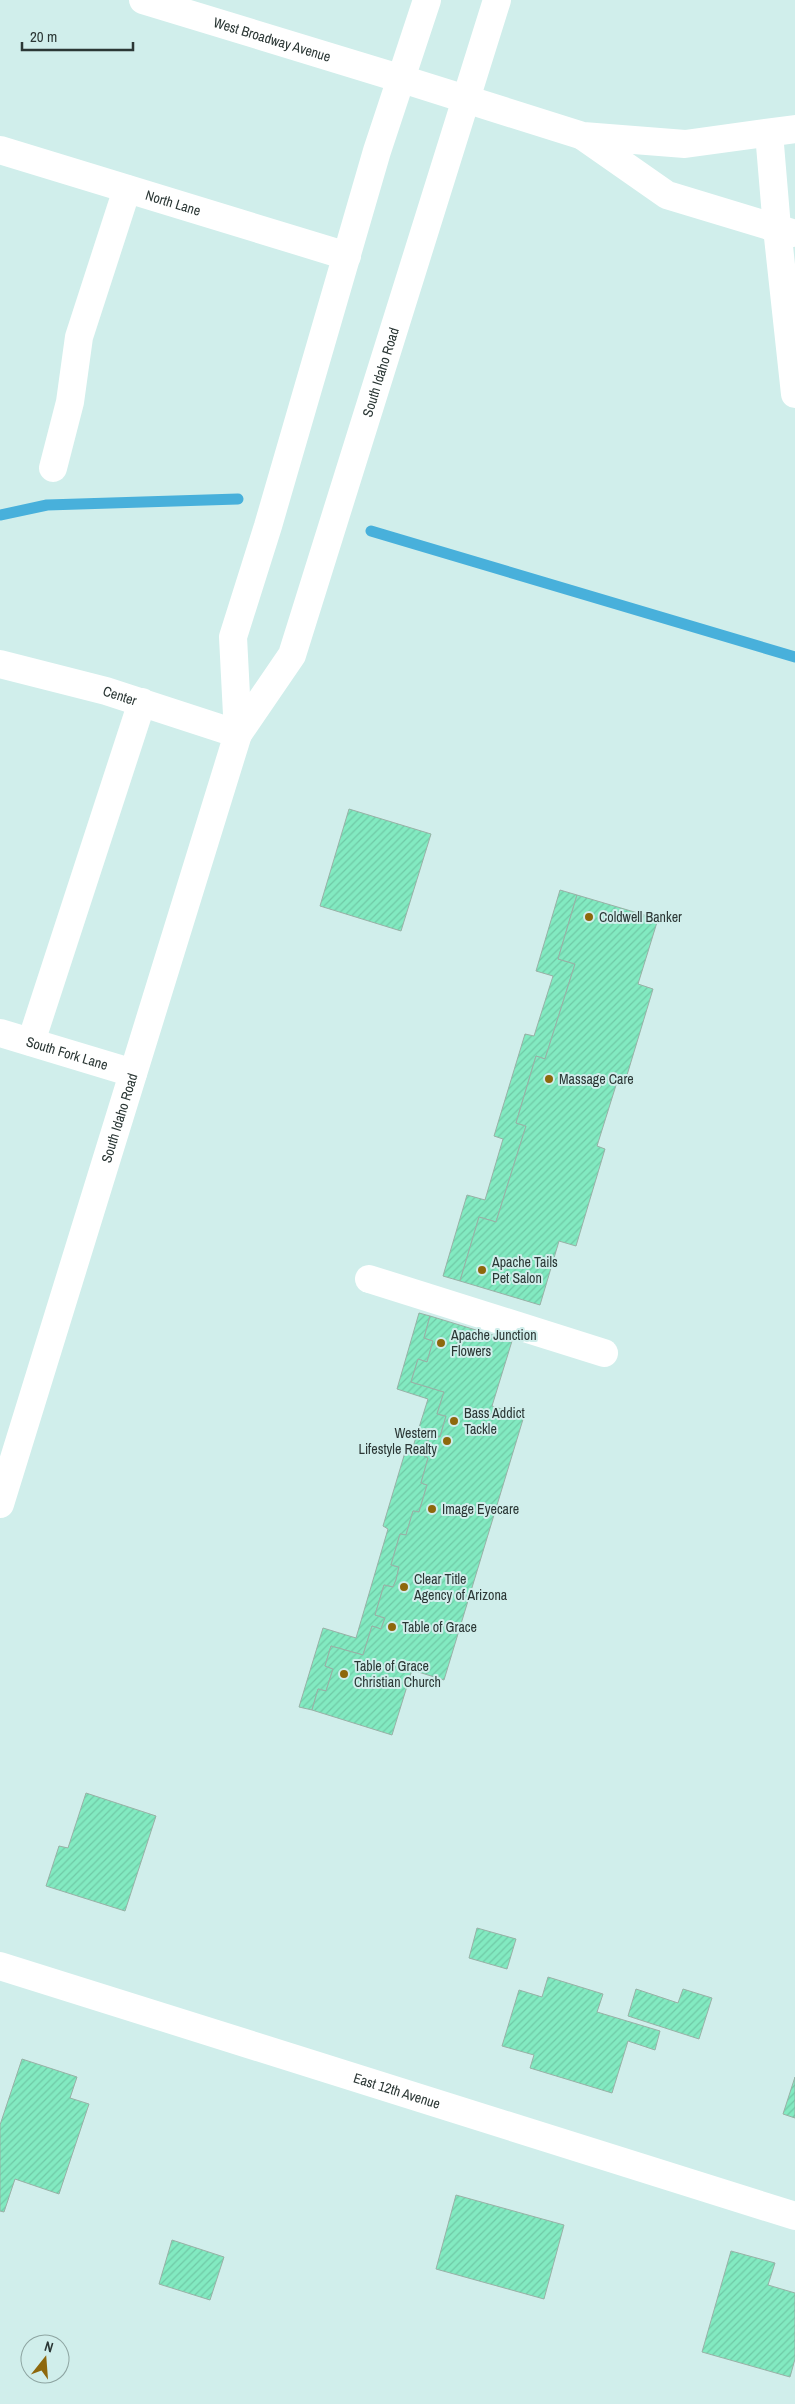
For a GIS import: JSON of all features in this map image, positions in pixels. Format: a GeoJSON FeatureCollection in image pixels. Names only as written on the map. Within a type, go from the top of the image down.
{"type":"FeatureCollection","features":[{"type":"Feature","properties":{"kind":"main road","name":"West Broadway Avenue"},"geometry":{"type":"LineString","coordinates":[[143,0],[583,136]]}},
{"type":"Feature","properties":{"kind":"main road","name":"South Idaho Road"},"geometry":{"type":"LineString","coordinates":[[238,734],[233,637],[268,526],[377,151],[427,0]]}},
{"type":"Feature","properties":{"kind":"main road","name":"South Idaho Road"},"geometry":{"type":"LineString","coordinates":[[0,1504],[238,734],[292,655],[497,0]]}},
{"type":"Feature","properties":{"kind":"main road"},"geometry":{"type":"LineString","coordinates":[[583,136],[685,144],[782,131],[795,394]]}},
{"type":"Feature","properties":{"kind":"main road"},"geometry":{"type":"LineString","coordinates":[[583,136],[667,195],[786,231]]}},
{"type":"Feature","properties":{"kind":"main road","name":"North Lane"},"geometry":{"type":"LineString","coordinates":[[0,150],[347,256]]}},
{"type":"Feature","properties":{"kind":"main road"},"geometry":{"type":"LineString","coordinates":[[53,468],[70,402],[79,337],[127,188]]}},
{"type":"Feature","properties":{"kind":"main road","name":"Center"},"geometry":{"type":"LineString","coordinates":[[0,664],[142,702],[238,734]]}},
{"type":"Feature","properties":{"kind":"main road"},"geometry":{"type":"LineString","coordinates":[[31,1042],[142,702]]}},
{"type":"Feature","properties":{"kind":"main road","name":"South Fork Lane"},"geometry":{"type":"LineString","coordinates":[[0,1033],[133,1073]]}},
{"type":"Feature","properties":{"kind":"main road"},"geometry":{"type":"LineString","coordinates":[[369,1279],[604,1353]]}},
{"type":"Feature","properties":{"kind":"main road","name":"East 12th Avenue"},"geometry":{"type":"LineString","coordinates":[[0,1966],[795,2216]]}},
{"type":"Feature","properties":{"kind":"building"},"geometry":{"type":"Polygon","coordinates":[[[349,809],[431,834],[401,931],[320,906],[349,809]]]}},
{"type":"Feature","properties":{"kind":"building"},"geometry":{"type":"Polygon","coordinates":[[[560,890],[577,895],[558,959],[575,964],[545,1059],[536,1056],[516,1123],[526,1126],[496,1222],[479,1217],[460,1281],[443,1276],[467,1195],[485,1200],[503,1139],[494,1136],[525,1034],[534,1036],[553,976],[536,971],[560,890]]]}},
{"type":"Feature","properties":{"kind":"building"},"geometry":{"type":"Polygon","coordinates":[[[577,895],[658,919],[638,984],[653,989],[624,1085],[617,1082],[597,1146],[605,1149],[576,1246],[559,1241],[540,1305],[460,1281],[479,1217],[496,1222],[526,1126],[516,1123],[536,1056],[545,1059],[575,964],[558,959],[577,895]]]}},
{"type":"Feature","properties":{"kind":"building"},"geometry":{"type":"Polygon","coordinates":[[[419,1313],[430,1316],[424,1338],[433,1341],[427,1362],[418,1359],[411,1382],[444,1392],[437,1414],[446,1416],[440,1437],[430,1434],[424,1456],[428,1458],[421,1483],[427,1485],[419,1512],[413,1511],[406,1535],[400,1534],[391,1565],[399,1567],[396,1580],[393,1587],[384,1585],[375,1615],[385,1618],[381,1629],[372,1626],[363,1655],[331,1646],[325,1666],[333,1669],[326,1691],[318,1689],[312,1710],[299,1707],[323,1628],[356,1638],[388,1529],[383,1526],[406,1449],[412,1450],[428,1399],[397,1389],[419,1313]]]}},
{"type":"Feature","properties":{"kind":"building"},"geometry":{"type":"Polygon","coordinates":[[[430,1316],[512,1341],[492,1406],[524,1416],[444,1680],[412,1670],[392,1735],[312,1710],[318,1689],[326,1691],[333,1669],[325,1666],[331,1646],[363,1655],[372,1626],[381,1629],[385,1618],[375,1615],[384,1585],[393,1587],[396,1580],[399,1567],[391,1565],[400,1534],[406,1535],[413,1511],[419,1512],[427,1485],[421,1483],[428,1458],[424,1456],[430,1434],[440,1437],[446,1416],[437,1414],[444,1392],[411,1382],[418,1359],[427,1362],[433,1341],[424,1338],[430,1316]]]}},
{"type":"Feature","properties":{"kind":"building"},"geometry":{"type":"Polygon","coordinates":[[[86,1793],[156,1816],[125,1911],[46,1886],[59,1846],[68,1848],[86,1793]]]}},
{"type":"Feature","properties":{"kind":"building"},"geometry":{"type":"Polygon","coordinates":[[[477,1928],[516,1939],[507,1969],[469,1958],[477,1928]]]}},
{"type":"Feature","properties":{"kind":"building"},"geometry":{"type":"Polygon","coordinates":[[[548,1977],[603,1994],[597,2012],[660,2031],[655,2050],[628,2041],[612,2093],[530,2068],[534,2055],[502,2046],[519,1990],[542,1997],[548,1977]]]}},
{"type":"Feature","properties":{"kind":"building"},"geometry":{"type":"Polygon","coordinates":[[[636,1989],[678,2003],[683,1989],[712,1998],[699,2039],[628,2016],[636,1989]]]}},
{"type":"Feature","properties":{"kind":"building"},"geometry":{"type":"Polygon","coordinates":[[[22,2059],[77,2077],[70,2098],[89,2104],[59,2194],[15,2179],[4,2212],[0,2211],[0,2125],[22,2059]]]}},
{"type":"Feature","properties":{"kind":"building"},"geometry":{"type":"Polygon","coordinates":[[[795,2077],[795,2118],[783,2114],[795,2077]]]}},
{"type":"Feature","properties":{"kind":"building"},"geometry":{"type":"Polygon","coordinates":[[[456,2195],[564,2225],[544,2299],[436,2269],[456,2195]]]}},
{"type":"Feature","properties":{"kind":"building"},"geometry":{"type":"Polygon","coordinates":[[[172,2240],[224,2257],[210,2300],[159,2284],[172,2240]]]}},
{"type":"Feature","properties":{"kind":"building"},"geometry":{"type":"Polygon","coordinates":[[[731,2251],[775,2263],[768,2285],[795,2293],[795,2359],[790,2377],[702,2352],[731,2251]]]}},
{"type":"Feature","properties":{"kind":"waterway"},"geometry":{"type":"LineString","coordinates":[[0,515],[47,505],[238,499]]}},
{"type":"Feature","properties":{"kind":"waterway"},"geometry":{"type":"LineString","coordinates":[[371,531],[795,657]]}},
{"type":"Feature","properties":{"kind":"place","name":"Coldwell Banker"},"geometry":{"type":"Point","coordinates":[589,917]}},
{"type":"Feature","properties":{"kind":"place","name":"Massage Care"},"geometry":{"type":"Point","coordinates":[549,1079]}},
{"type":"Feature","properties":{"kind":"place","name":"Apache Tails Pet Salon"},"geometry":{"type":"Point","coordinates":[482,1270]}},
{"type":"Feature","properties":{"kind":"place","name":"Apache Junction Flowers"},"geometry":{"type":"Point","coordinates":[441,1343]}},
{"type":"Feature","properties":{"kind":"place","name":"Bass Addict Tackle"},"geometry":{"type":"Point","coordinates":[454,1421]}},
{"type":"Feature","properties":{"kind":"place","name":"Western Lifestyle Realty"},"geometry":{"type":"Point","coordinates":[447,1441]}},
{"type":"Feature","properties":{"kind":"place","name":"Image Eyecare"},"geometry":{"type":"Point","coordinates":[432,1509]}},
{"type":"Feature","properties":{"kind":"place","name":"Clear Title Agency of Arizona"},"geometry":{"type":"Point","coordinates":[404,1587]}},
{"type":"Feature","properties":{"kind":"place","name":"Table of Grace"},"geometry":{"type":"Point","coordinates":[392,1627]}},
{"type":"Feature","properties":{"kind":"place","name":"Table of Grace Christian Church"},"geometry":{"type":"Point","coordinates":[344,1674]}}]}
